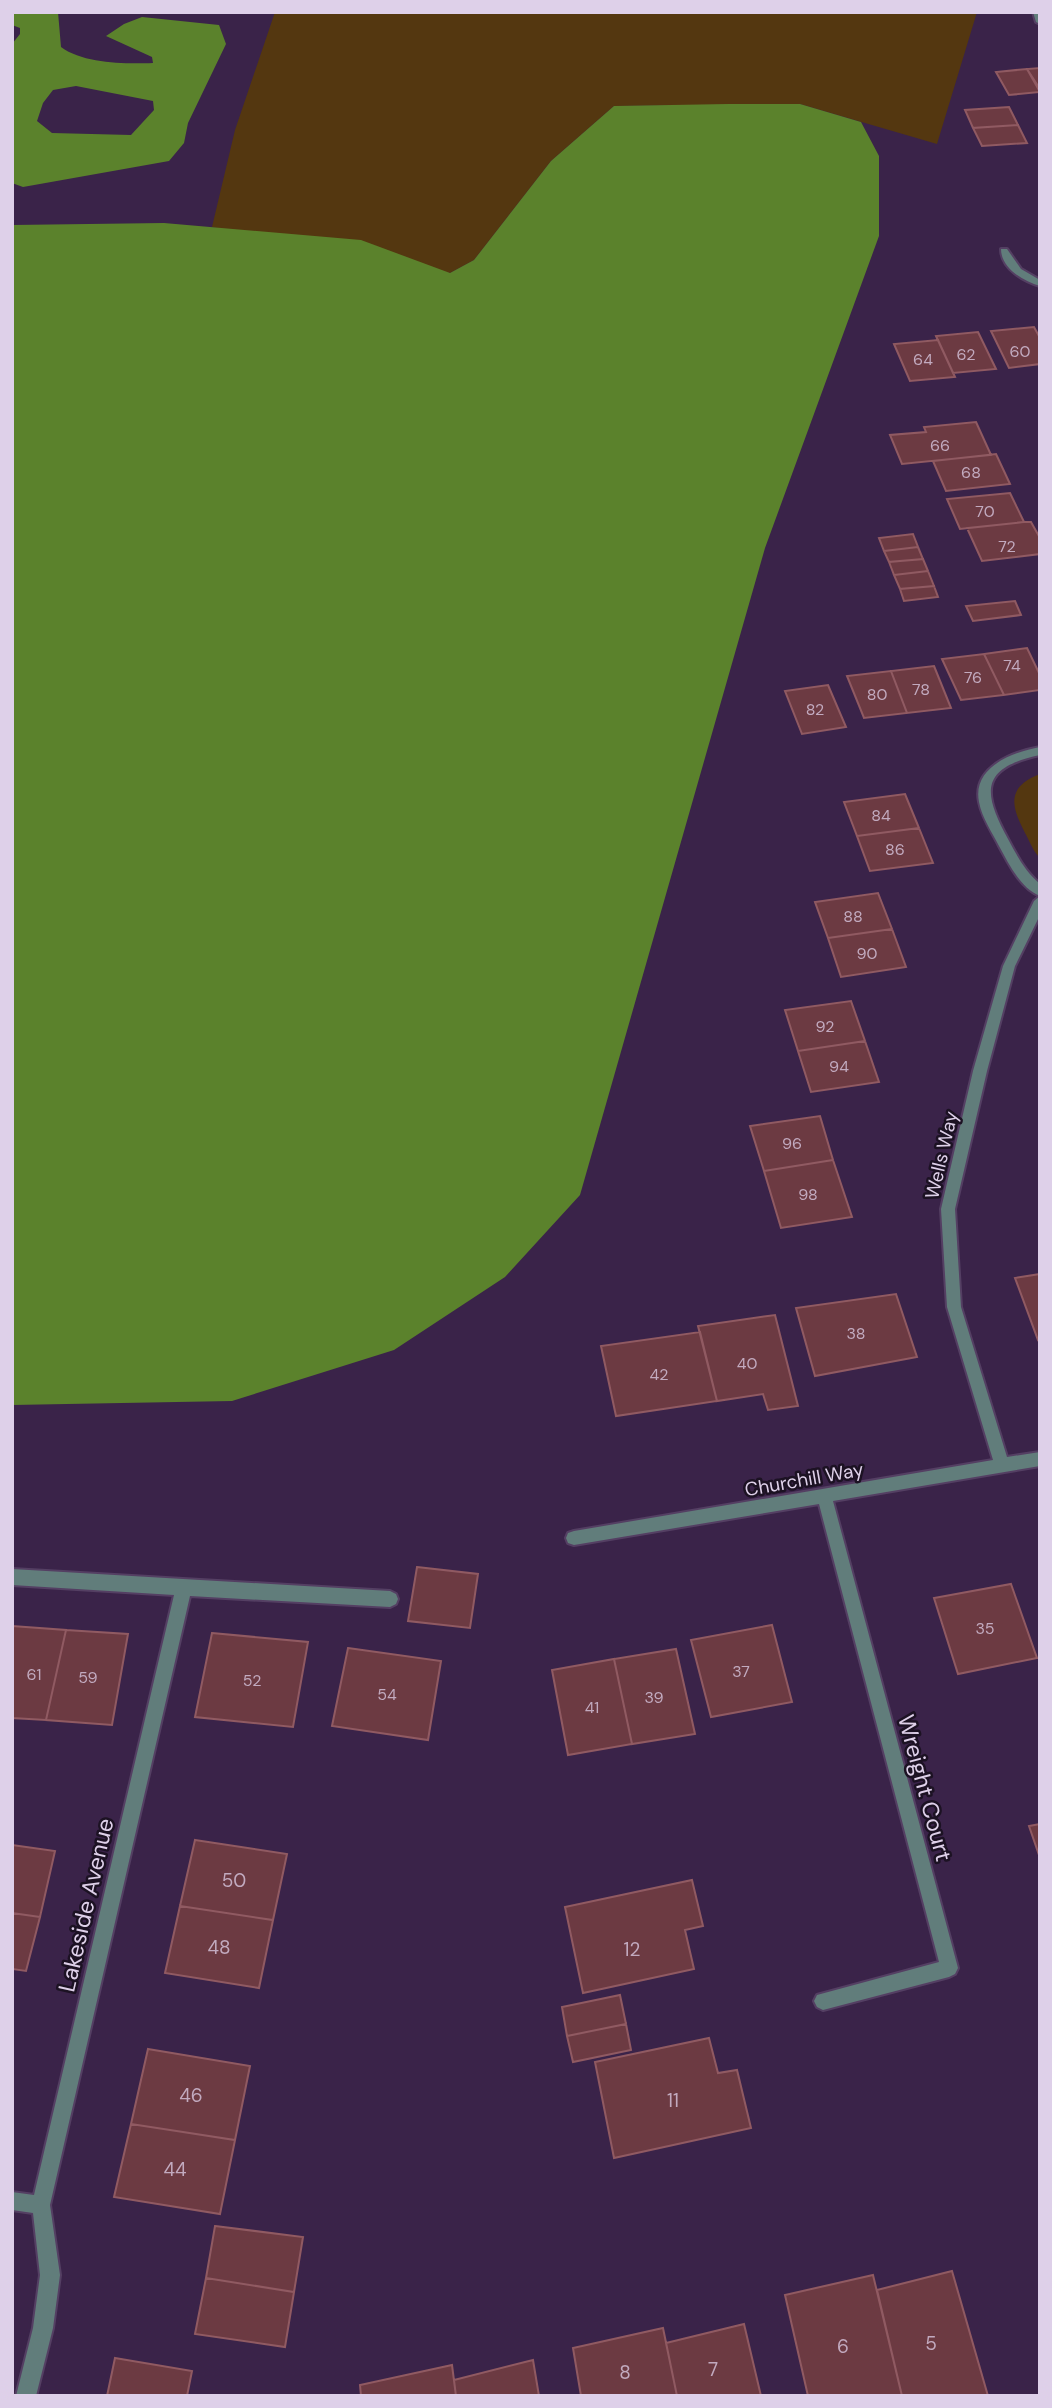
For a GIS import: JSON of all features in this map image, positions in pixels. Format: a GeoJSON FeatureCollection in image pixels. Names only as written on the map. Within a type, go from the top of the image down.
{"type":"FeatureCollection","features":[{"type":"Feature","properties":{"kind":"street"},"geometry":{"type":"LineString","coordinates":[[1037,12],[1040,22]]}},
{"type":"Feature","properties":{"kind":"street"},"geometry":{"type":"LineString","coordinates":[[1004,251],[1011,266],[1025,278],[1040,283]]}},
{"type":"Feature","properties":{"kind":"street"},"geometry":{"type":"LineString","coordinates":[[1040,751],[1011,759],[998,767],[987,779],[983,795],[991,818],[1017,869],[1040,891]]}},
{"type":"Feature","properties":{"kind":"street","name":"Wells Way"},"geometry":{"type":"LineString","coordinates":[[1002,1465],[954,1307],[948,1209],[980,1071],[1009,966],[1040,901]]}},
{"type":"Feature","properties":{"kind":"street","name":"Churchill Way"},"geometry":{"type":"LineString","coordinates":[[574,1538],[1040,1458]]}},
{"type":"Feature","properties":{"kind":"street","name":"Wreight Court"},"geometry":{"type":"LineString","coordinates":[[823,2001],[949,1968],[824,1495]]}},
{"type":"Feature","properties":{"kind":"street"},"geometry":{"type":"LineString","coordinates":[[12,1577],[390,1599]]}},
{"type":"Feature","properties":{"kind":"street","name":"Lakeside Avenue"},"geometry":{"type":"LineString","coordinates":[[41,2205],[184,1588]]}},
{"type":"Feature","properties":{"kind":"street"},"geometry":{"type":"LineString","coordinates":[[12,2201],[41,2205],[50,2275],[43,2328],[26,2396]]}},
{"type":"Feature","properties":{"kind":"shaded area"},"geometry":{"type":"Polygon","coordinates":[[[12,12],[58,12],[61,47],[81,57],[106,62],[153,63],[152,57],[106,36],[124,24],[142,17],[219,25],[226,44],[188,123],[184,143],[169,161],[23,187],[12,183],[12,44],[20,34],[20,28],[12,25],[12,12]],[[76,86],[53,90],[43,103],[37,121],[52,133],[131,135],[154,110],[153,101],[76,86]]]}},
{"type":"Feature","properties":{"kind":"shaded area"},"geometry":{"type":"Polygon","coordinates":[[[275,12],[977,12],[937,144],[800,104],[614,106],[551,161],[474,260],[450,273],[212,227],[235,130],[275,12]]]}},
{"type":"Feature","properties":{"kind":"shaded area"},"geometry":{"type":"Polygon","coordinates":[[[800,104],[861,122],[879,156],[879,236],[765,548],[580,1195],[505,1277],[394,1350],[232,1401],[12,1405],[12,225],[164,223],[361,240],[450,273],[474,260],[551,161],[614,106],[800,104]]]}},
{"type":"Feature","properties":{"kind":"shaded area"},"geometry":{"type":"Polygon","coordinates":[[[1040,774],[1040,858],[1020,823],[1015,798],[1021,785],[1040,774]]]}},
{"type":"Feature","properties":{"kind":"building"},"geometry":{"type":"Polygon","coordinates":[[[1040,68],[1040,89],[1027,69],[1040,68]]]}},
{"type":"Feature","properties":{"kind":"building"},"geometry":{"type":"Polygon","coordinates":[[[1027,69],[1040,92],[1009,95],[996,72],[1027,69]]]}},
{"type":"Feature","properties":{"kind":"building"},"geometry":{"type":"Polygon","coordinates":[[[1009,107],[1018,125],[973,128],[965,110],[1009,107]]]}},
{"type":"Feature","properties":{"kind":"building"},"geometry":{"type":"Polygon","coordinates":[[[1018,125],[1027,143],[982,146],[973,128],[1018,125]]]}},
{"type":"Feature","properties":{"kind":"building"},"geometry":{"type":"Polygon","coordinates":[[[1034,327],[1040,338],[1040,364],[1009,368],[991,331],[1034,327]]]}},
{"type":"Feature","properties":{"kind":"building"},"geometry":{"type":"Polygon","coordinates":[[[978,332],[996,369],[953,373],[936,336],[978,332]]]}},
{"type":"Feature","properties":{"kind":"building"},"geometry":{"type":"Polygon","coordinates":[[[938,340],[955,377],[910,381],[894,344],[938,340]]]}},
{"type":"Feature","properties":{"kind":"building"},"geometry":{"type":"Polygon","coordinates":[[[976,422],[991,455],[902,464],[890,435],[926,432],[924,427],[976,422]]]}},
{"type":"Feature","properties":{"kind":"building"},"geometry":{"type":"Polygon","coordinates":[[[996,454],[1010,484],[946,491],[933,461],[996,454]]]}},
{"type":"Feature","properties":{"kind":"building"},"geometry":{"type":"Polygon","coordinates":[[[1010,493],[1024,522],[960,529],[947,499],[1010,493]]]}},
{"type":"Feature","properties":{"kind":"building"},"geometry":{"type":"Polygon","coordinates":[[[1031,522],[1040,538],[1040,554],[982,561],[967,528],[1031,522]]]}},
{"type":"Feature","properties":{"kind":"building"},"geometry":{"type":"Polygon","coordinates":[[[913,534],[918,547],[884,551],[879,538],[913,534]]]}},
{"type":"Feature","properties":{"kind":"building"},"geometry":{"type":"Polygon","coordinates":[[[918,547],[923,559],[889,562],[884,551],[918,547]]]}},
{"type":"Feature","properties":{"kind":"building"},"geometry":{"type":"Polygon","coordinates":[[[923,559],[928,571],[894,575],[889,562],[923,559]]]}},
{"type":"Feature","properties":{"kind":"building"},"geometry":{"type":"Polygon","coordinates":[[[928,571],[934,586],[900,589],[894,575],[928,571]]]}},
{"type":"Feature","properties":{"kind":"building"},"geometry":{"type":"Polygon","coordinates":[[[934,586],[938,597],[904,601],[900,589],[934,586]]]}},
{"type":"Feature","properties":{"kind":"building"},"geometry":{"type":"Polygon","coordinates":[[[1015,601],[1021,615],[973,621],[966,606],[1015,601]]]}},
{"type":"Feature","properties":{"kind":"building"},"geometry":{"type":"Polygon","coordinates":[[[1027,648],[1040,675],[1040,690],[1004,695],[984,654],[1027,648]]]}},
{"type":"Feature","properties":{"kind":"building"},"geometry":{"type":"Polygon","coordinates":[[[984,654],[1004,695],[961,700],[942,659],[984,654]]]}},
{"type":"Feature","properties":{"kind":"building"},"geometry":{"type":"Polygon","coordinates":[[[934,666],[951,708],[907,713],[891,671],[934,666]]]}},
{"type":"Feature","properties":{"kind":"building"},"geometry":{"type":"Polygon","coordinates":[[[891,671],[907,713],[864,718],[847,676],[891,671]]]}},
{"type":"Feature","properties":{"kind":"building"},"geometry":{"type":"Polygon","coordinates":[[[828,685],[846,727],[802,734],[785,691],[828,685]]]}},
{"type":"Feature","properties":{"kind":"building"},"geometry":{"type":"Polygon","coordinates":[[[905,794],[919,828],[857,836],[844,802],[905,794]]]}},
{"type":"Feature","properties":{"kind":"building"},"geometry":{"type":"Polygon","coordinates":[[[919,828],[933,863],[870,871],[857,836],[919,828]]]}},
{"type":"Feature","properties":{"kind":"building"},"geometry":{"type":"Polygon","coordinates":[[[878,893],[892,929],[828,938],[815,902],[878,893]]]}},
{"type":"Feature","properties":{"kind":"building"},"geometry":{"type":"Polygon","coordinates":[[[892,929],[906,967],[841,977],[828,938],[892,929]]]}},
{"type":"Feature","properties":{"kind":"building"},"geometry":{"type":"Polygon","coordinates":[[[851,1001],[865,1041],[798,1051],[785,1010],[851,1001]]]}},
{"type":"Feature","properties":{"kind":"building"},"geometry":{"type":"Polygon","coordinates":[[[865,1041],[879,1082],[811,1092],[798,1051],[865,1041]]]}},
{"type":"Feature","properties":{"kind":"building"},"geometry":{"type":"Polygon","coordinates":[[[820,1116],[833,1160],[764,1171],[750,1126],[820,1116]]]}},
{"type":"Feature","properties":{"kind":"building"},"geometry":{"type":"Polygon","coordinates":[[[833,1160],[852,1217],[781,1228],[764,1171],[833,1160]]]}},
{"type":"Feature","properties":{"kind":"building"},"geometry":{"type":"Polygon","coordinates":[[[1040,1274],[1040,1339],[1038,1340],[1015,1278],[1040,1274]]]}},
{"type":"Feature","properties":{"kind":"building"},"geometry":{"type":"Polygon","coordinates":[[[896,1294],[917,1357],[815,1376],[796,1308],[896,1294]]]}},
{"type":"Feature","properties":{"kind":"building"},"geometry":{"type":"Polygon","coordinates":[[[775,1315],[798,1406],[768,1410],[763,1394],[717,1401],[698,1326],[775,1315]]]}},
{"type":"Feature","properties":{"kind":"building"},"geometry":{"type":"Polygon","coordinates":[[[700,1332],[717,1401],[616,1416],[601,1346],[700,1332]]]}},
{"type":"Feature","properties":{"kind":"building"},"geometry":{"type":"Polygon","coordinates":[[[417,1567],[478,1574],[470,1628],[408,1621],[417,1567]]]}},
{"type":"Feature","properties":{"kind":"building"},"geometry":{"type":"Polygon","coordinates":[[[1011,1584],[1037,1658],[958,1674],[934,1598],[1011,1584]]]}},
{"type":"Feature","properties":{"kind":"building"},"geometry":{"type":"Polygon","coordinates":[[[772,1625],[792,1702],[711,1717],[691,1640],[772,1625]]]}},
{"type":"Feature","properties":{"kind":"building"},"geometry":{"type":"Polygon","coordinates":[[[12,1626],[66,1630],[46,1720],[12,1718],[12,1626]]]}},
{"type":"Feature","properties":{"kind":"building"},"geometry":{"type":"Polygon","coordinates":[[[66,1630],[128,1634],[112,1725],[46,1720],[66,1630]]]}},
{"type":"Feature","properties":{"kind":"building"},"geometry":{"type":"Polygon","coordinates":[[[212,1633],[308,1642],[293,1727],[195,1717],[212,1633]]]}},
{"type":"Feature","properties":{"kind":"building"},"geometry":{"type":"Polygon","coordinates":[[[348,1648],[441,1661],[428,1740],[332,1726],[348,1648]]]}},
{"type":"Feature","properties":{"kind":"building"},"geometry":{"type":"Polygon","coordinates":[[[676,1649],[695,1734],[632,1744],[614,1659],[676,1649]]]}},
{"type":"Feature","properties":{"kind":"building"},"geometry":{"type":"Polygon","coordinates":[[[614,1659],[632,1744],[568,1755],[552,1670],[614,1659]]]}},
{"type":"Feature","properties":{"kind":"building"},"geometry":{"type":"Polygon","coordinates":[[[1040,1824],[1040,1858],[1029,1826],[1040,1824]]]}},
{"type":"Feature","properties":{"kind":"building"},"geometry":{"type":"Polygon","coordinates":[[[195,1840],[287,1854],[273,1920],[180,1906],[195,1840]]]}},
{"type":"Feature","properties":{"kind":"building"},"geometry":{"type":"Polygon","coordinates":[[[12,1845],[55,1851],[40,1917],[12,1913],[12,1845]]]}},
{"type":"Feature","properties":{"kind":"building"},"geometry":{"type":"Polygon","coordinates":[[[692,1880],[703,1926],[685,1930],[694,1969],[583,1993],[565,1907],[692,1880]]]}},
{"type":"Feature","properties":{"kind":"building"},"geometry":{"type":"Polygon","coordinates":[[[180,1906],[273,1920],[259,1988],[165,1973],[180,1906]]]}},
{"type":"Feature","properties":{"kind":"building"},"geometry":{"type":"Polygon","coordinates":[[[12,1913],[40,1917],[26,1971],[12,1969],[12,1913]]]}},
{"type":"Feature","properties":{"kind":"building"},"geometry":{"type":"Polygon","coordinates":[[[620,1995],[626,2024],[567,2036],[562,2007],[620,1995]]]}},
{"type":"Feature","properties":{"kind":"building"},"geometry":{"type":"Polygon","coordinates":[[[626,2024],[631,2050],[573,2062],[567,2036],[626,2024]]]}},
{"type":"Feature","properties":{"kind":"building"},"geometry":{"type":"Polygon","coordinates":[[[709,2038],[718,2073],[737,2070],[751,2128],[614,2158],[595,2062],[709,2038]]]}},
{"type":"Feature","properties":{"kind":"building"},"geometry":{"type":"Polygon","coordinates":[[[148,2049],[250,2066],[235,2140],[131,2124],[148,2049]]]}},
{"type":"Feature","properties":{"kind":"building"},"geometry":{"type":"Polygon","coordinates":[[[131,2124],[235,2140],[220,2214],[114,2197],[131,2124]]]}},
{"type":"Feature","properties":{"kind":"building"},"geometry":{"type":"Polygon","coordinates":[[[215,2226],[303,2237],[294,2292],[206,2278],[215,2226]]]}},
{"type":"Feature","properties":{"kind":"building"},"geometry":{"type":"Polygon","coordinates":[[[952,2271],[988,2396],[902,2396],[877,2290],[952,2271]]]}},
{"type":"Feature","properties":{"kind":"building"},"geometry":{"type":"Polygon","coordinates":[[[873,2275],[902,2396],[808,2396],[785,2295],[873,2275]]]}},
{"type":"Feature","properties":{"kind":"building"},"geometry":{"type":"Polygon","coordinates":[[[206,2278],[294,2292],[285,2347],[195,2334],[206,2278]]]}},
{"type":"Feature","properties":{"kind":"building"},"geometry":{"type":"Polygon","coordinates":[[[744,2324],[761,2396],[677,2396],[666,2343],[744,2324]]]}},
{"type":"Feature","properties":{"kind":"building"},"geometry":{"type":"Polygon","coordinates":[[[663,2328],[677,2396],[581,2396],[573,2348],[663,2328]]]}},
{"type":"Feature","properties":{"kind":"building"},"geometry":{"type":"Polygon","coordinates":[[[115,2358],[192,2371],[187,2396],[107,2396],[115,2358]]]}},
{"type":"Feature","properties":{"kind":"building"},"geometry":{"type":"Polygon","coordinates":[[[533,2360],[539,2396],[456,2396],[454,2380],[533,2360]]]}},
{"type":"Feature","properties":{"kind":"building"},"geometry":{"type":"Polygon","coordinates":[[[452,2365],[456,2396],[361,2396],[360,2385],[452,2365]]]}}]}
